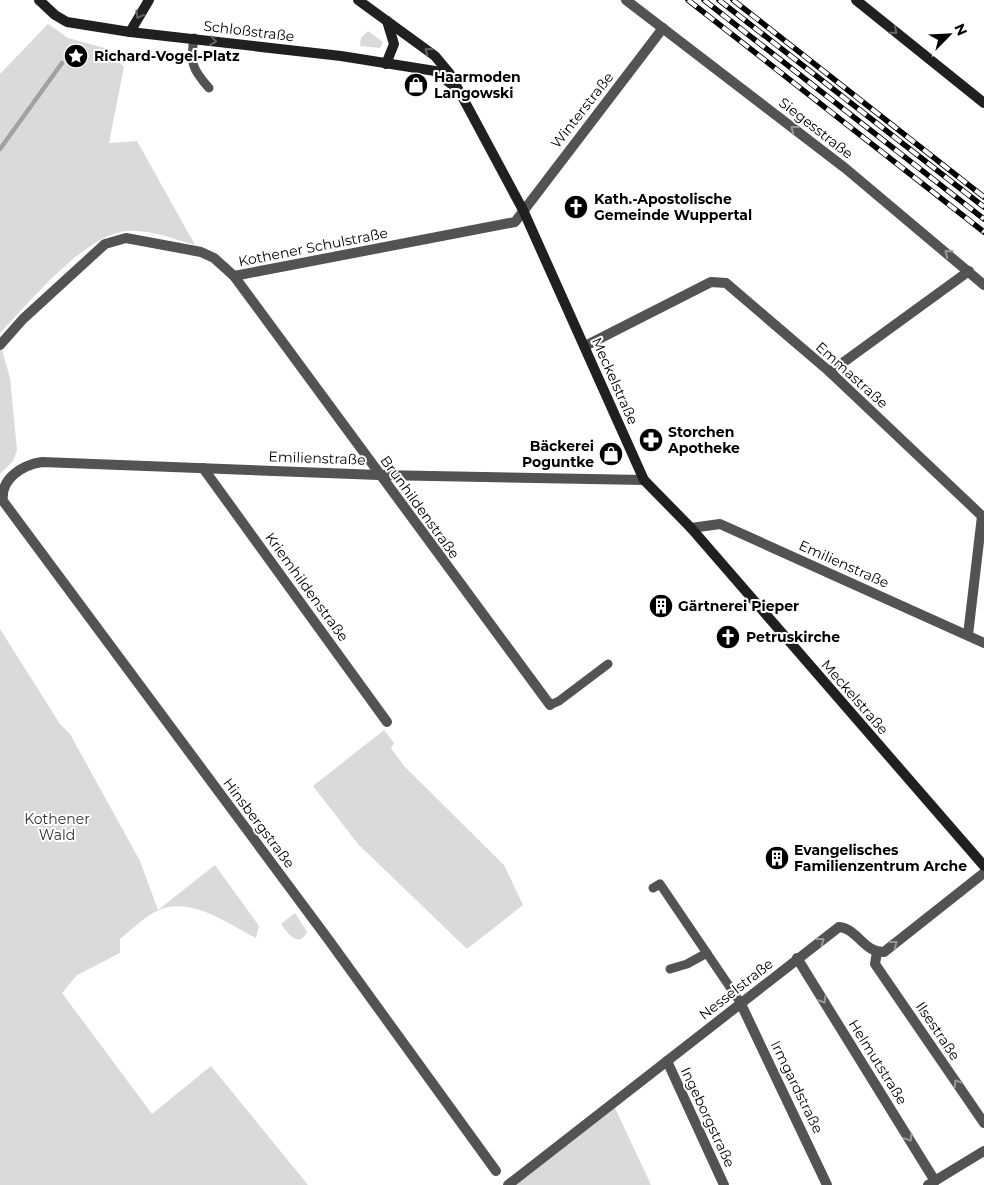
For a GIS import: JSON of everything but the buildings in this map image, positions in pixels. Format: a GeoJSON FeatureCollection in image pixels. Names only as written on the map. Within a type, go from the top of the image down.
{"type":"FeatureCollection","features":[{"type":"Feature","properties":{"kind":"street","name":"Schloßstraße"},"geometry":{"type":"LineString","coordinates":[[39,0],[55,15],[67,22],[130,32],[341,56],[435,71],[457,89]]}},
{"type":"Feature","properties":{"kind":"street"},"geometry":{"type":"LineString","coordinates":[[130,32],[149,0]]}},
{"type":"Feature","properties":{"kind":"street","name":"Meckelstraße"},"geometry":{"type":"LineString","coordinates":[[358,0],[436,56],[450,74],[523,210],[644,480],[690,528],[984,866]]}},
{"type":"Feature","properties":{"kind":"street","name":"Siegesstraße"},"geometry":{"type":"LineString","coordinates":[[626,0],[845,168],[984,285]]}},
{"type":"Feature","properties":{"kind":"street"},"geometry":{"type":"LineString","coordinates":[[856,0],[984,103]]}},
{"type":"Feature","properties":{"kind":"street"},"geometry":{"type":"LineString","coordinates":[[386,64],[394,44],[387,21]]}},
{"type":"Feature","properties":{"kind":"street","name":"Winterstraße"},"geometry":{"type":"LineString","coordinates":[[523,210],[664,28]]}},
{"type":"Feature","properties":{"kind":"street","name":"Kothener Schulstraße"},"geometry":{"type":"LineString","coordinates":[[0,345],[23,319],[105,244],[126,238],[201,252],[214,258],[234,276],[515,222],[523,210]]}},
{"type":"Feature","properties":{"kind":"street"},"geometry":{"type":"LineString","coordinates":[[830,372],[969,271]]}},
{"type":"Feature","properties":{"kind":"street","name":"Brunhildenstraße"},"geometry":{"type":"LineString","coordinates":[[234,276],[550,705]]}},
{"type":"Feature","properties":{"kind":"street","name":"Emmastraße"},"geometry":{"type":"LineString","coordinates":[[585,346],[711,282],[726,283],[830,372],[982,516],[968,635]]}},
{"type":"Feature","properties":{"kind":"street","name":"Emilienstraße"},"geometry":{"type":"LineString","coordinates":[[2,492],[4,485],[15,474],[30,464],[42,462],[379,474],[644,480]]}},
{"type":"Feature","properties":{"kind":"street","name":"Kriemhildenstraße"},"geometry":{"type":"LineString","coordinates":[[203,468],[388,722]]}},
{"type":"Feature","properties":{"kind":"street","name":"Hinsbergstraße"},"geometry":{"type":"LineString","coordinates":[[2,492],[3,501],[322,930],[496,1171]]}},
{"type":"Feature","properties":{"kind":"street","name":"Emilienstraße"},"geometry":{"type":"LineString","coordinates":[[690,528],[720,524],[984,643]]}},
{"type":"Feature","properties":{"kind":"street"},"geometry":{"type":"LineString","coordinates":[[877,952],[884,952],[984,873]]}},
{"type":"Feature","properties":{"kind":"street","name":"Nesselstraße"},"geometry":{"type":"LineString","coordinates":[[508,1185],[740,1002],[839,927],[845,927],[868,948],[877,952]]}},
{"type":"Feature","properties":{"kind":"street","name":"Ilsestraße"},"geometry":{"type":"LineString","coordinates":[[877,952],[875,964],[984,1123]]}},
{"type":"Feature","properties":{"kind":"street","name":"Helmutstraße"},"geometry":{"type":"LineString","coordinates":[[797,958],[931,1183]]}},
{"type":"Feature","properties":{"kind":"street","name":"Irmgardstraße"},"geometry":{"type":"LineString","coordinates":[[740,1002],[827,1185]]}},
{"type":"Feature","properties":{"kind":"street","name":"Ingeborgstraße"},"geometry":{"type":"LineString","coordinates":[[667,1061],[724,1185]]}},
{"type":"Feature","properties":{"kind":"street"},"geometry":{"type":"LineString","coordinates":[[931,1183],[984,1151]]}},
{"type":"Feature","properties":{"kind":"lane"},"geometry":{"type":"LineString","coordinates":[[194,38],[192,53],[194,71],[209,88]]}},
{"type":"Feature","properties":{"kind":"lane"},"geometry":{"type":"LineString","coordinates":[[550,705],[559,701],[608,664]]}},
{"type":"Feature","properties":{"kind":"lane"},"geometry":{"type":"LineString","coordinates":[[653,888],[660,884],[740,1002]]}},
{"type":"Feature","properties":{"kind":"lane"},"geometry":{"type":"LineString","coordinates":[[670,969],[687,964],[707,953]]}},
{"type":"Feature","properties":{"kind":"green space"},"geometry":{"type":"Polygon","coordinates":[[[48,24],[68,38],[108,49],[124,67],[109,143],[137,141],[195,245],[144,232],[127,231],[111,235],[94,244],[59,272],[0,333],[0,74],[48,24]]]}},
{"type":"Feature","properties":{"kind":"green space"},"geometry":{"type":"Polygon","coordinates":[[[368,31],[383,42],[380,48],[360,46],[361,38],[368,31]]]}},
{"type":"Feature","properties":{"kind":"green space"},"geometry":{"type":"Polygon","coordinates":[[[0,343],[10,378],[17,450],[13,461],[0,474],[0,343]]]}},
{"type":"Feature","properties":{"kind":"green space","name":"Kothener Wald"},"geometry":{"type":"Polygon","coordinates":[[[0,629],[60,724],[70,734],[140,861],[158,910],[215,865],[259,926],[256,938],[221,919],[195,909],[182,906],[157,911],[142,920],[120,939],[120,953],[77,975],[62,993],[152,1114],[211,1066],[308,1185],[0,1185],[0,629]]]}},
{"type":"Feature","properties":{"kind":"green space"},"geometry":{"type":"Polygon","coordinates":[[[384,730],[394,743],[391,748],[404,766],[504,865],[523,905],[467,949],[358,844],[313,786],[384,730]]]}},
{"type":"Feature","properties":{"kind":"green space"},"geometry":{"type":"Polygon","coordinates":[[[295,913],[307,932],[300,939],[293,938],[281,924],[295,913]]]}},
{"type":"Feature","properties":{"kind":"green space"},"geometry":{"type":"Polygon","coordinates":[[[615,1108],[651,1185],[516,1185],[615,1108]]]}},
{"type":"Feature","properties":{"kind":"waterway"},"geometry":{"type":"LineString","coordinates":[[0,149],[62,63]]}},
{"type":"Feature","properties":{"kind":"railway"},"geometry":{"type":"LineString","coordinates":[[688,0],[984,232]]}},
{"type":"Feature","properties":{"kind":"railway"},"geometry":{"type":"LineString","coordinates":[[704,0],[984,219]]}},
{"type":"Feature","properties":{"kind":"railway"},"geometry":{"type":"LineString","coordinates":[[719,0],[984,207]]}},
{"type":"Feature","properties":{"kind":"railway"},"geometry":{"type":"LineString","coordinates":[[733,0],[984,197]]}},
{"type":"Feature","properties":{"kind":"place","name":"Richard-Vogel-Platz"},"geometry":{"type":"Point","coordinates":[76,56]}},
{"type":"Feature","properties":{"kind":"place","name":"Haarmoden Langowski"},"geometry":{"type":"Point","coordinates":[416,85]}},
{"type":"Feature","properties":{"kind":"place","name":"Kath.-Apostolische Gemeinde Wuppertal"},"geometry":{"type":"Point","coordinates":[576,207]}},
{"type":"Feature","properties":{"kind":"place","name":"Storchen Apotheke"},"geometry":{"type":"Point","coordinates":[651,440]}},
{"type":"Feature","properties":{"kind":"place","name":"Bäckerei Poguntke"},"geometry":{"type":"Point","coordinates":[611,454]}},
{"type":"Feature","properties":{"kind":"place","name":"Gärtnerei Pieper"},"geometry":{"type":"Point","coordinates":[661,606]}},
{"type":"Feature","properties":{"kind":"place","name":"Petruskirche"},"geometry":{"type":"Point","coordinates":[728,637]}},
{"type":"Feature","properties":{"kind":"place","name":"Evangelisches Familienzentrum Arche"},"geometry":{"type":"Point","coordinates":[777,858]}}]}
